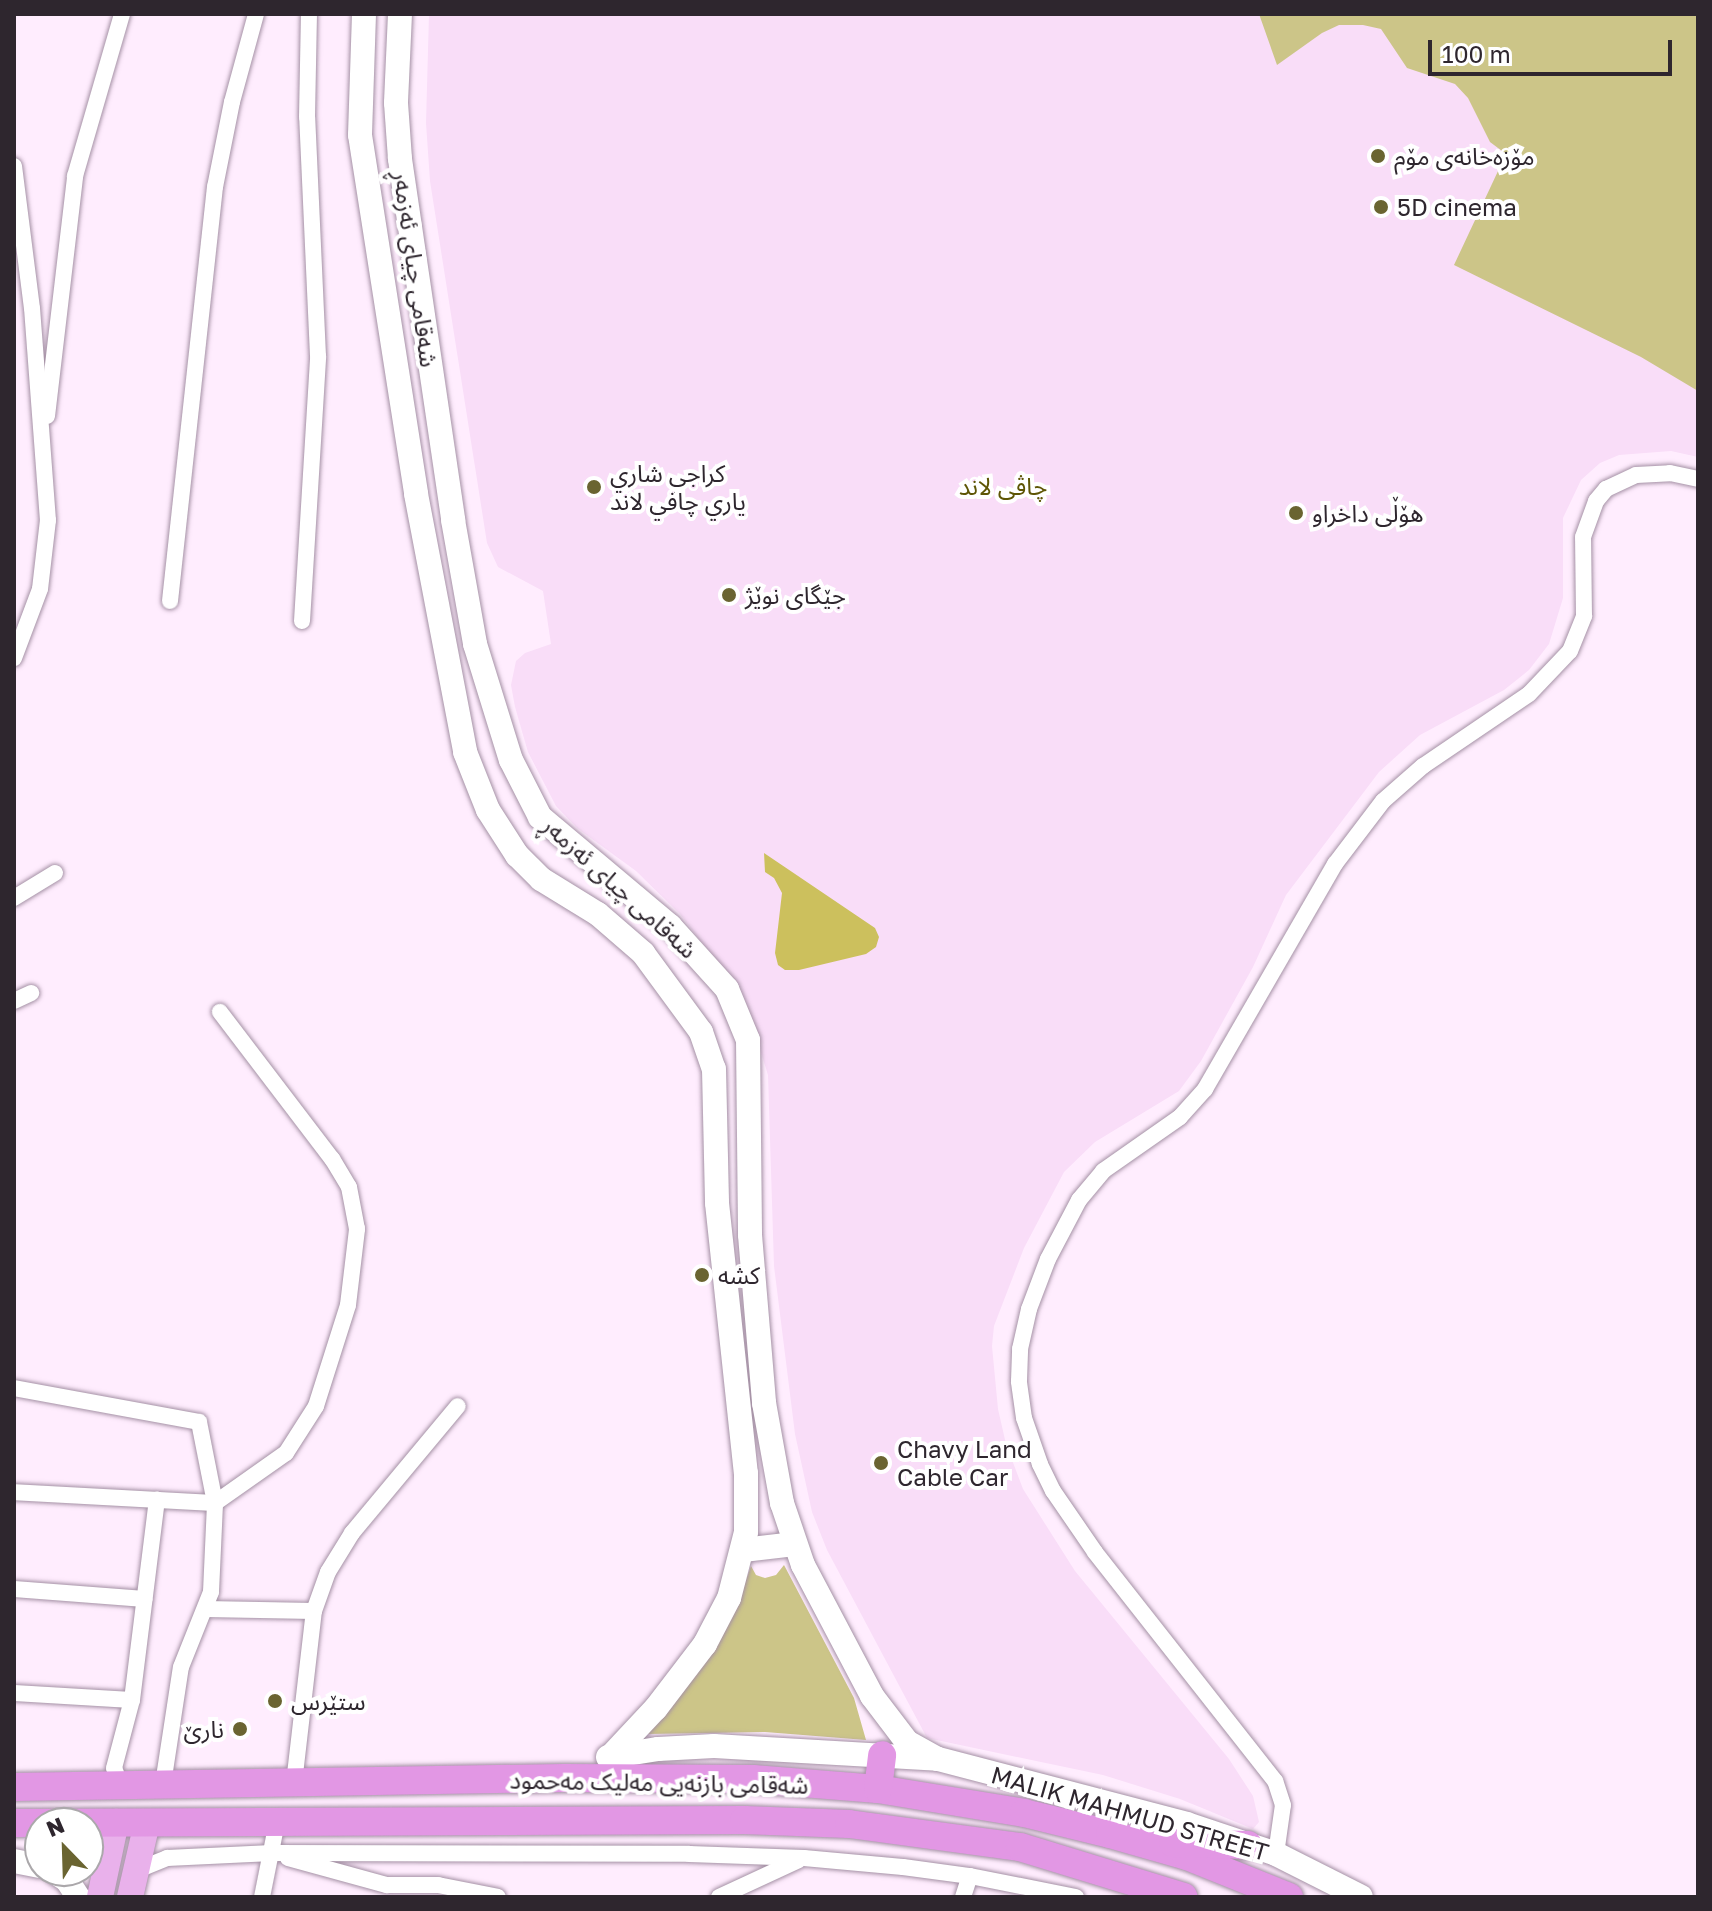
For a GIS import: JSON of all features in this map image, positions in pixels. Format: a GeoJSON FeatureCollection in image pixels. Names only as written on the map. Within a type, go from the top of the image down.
{"type":"FeatureCollection","features":[{"type":"Feature","properties":{"kind":"highway"},"geometry":{"type":"LineString","coordinates":[[878,1789],[882,1755]]}},
{"type":"Feature","properties":{"kind":"highway","name":"شەقامی بازنەیی مەلیک مەحمود"},"geometry":{"type":"LineString","coordinates":[[14,1787],[564,1778],[753,1779],[878,1789],[1024,1813],[1138,1842],[1187,1856],[1289,1897]]}},
{"type":"Feature","properties":{"kind":"highway","name":"شەقامی بازنەیی مەلیک مەحمود"},"geometry":{"type":"LineString","coordinates":[[14,1823],[744,1820],[849,1824],[1020,1847],[1184,1897]]}},
{"type":"Feature","properties":{"kind":"highway"},"geometry":{"type":"LineString","coordinates":[[1138,1842],[1248,1845]]}},
{"type":"Feature","properties":{"kind":"main road","name":"شەقامی چیای ئەزمەڕ"},"geometry":{"type":"LineString","coordinates":[[364,14],[360,83],[364,161],[416,494],[465,752],[488,810],[517,855],[541,879],[598,914],[643,953],[701,1032],[714,1069],[717,1203],[746,1473],[747,1516],[743,1550],[729,1598],[705,1644],[656,1708],[610,1757]]}},
{"type":"Feature","properties":{"kind":"main road","name":"شەقامی چیای ئەزمەڕ"},"geometry":{"type":"LineString","coordinates":[[400,14],[396,103],[400,159],[451,505],[475,644],[511,760],[540,817],[670,926],[727,989],[748,1040],[750,1235],[764,1403],[776,1481],[795,1544],[847,1653],[881,1710],[912,1746],[938,1759]]}},
{"type":"Feature","properties":{"kind":"main road"},"geometry":{"type":"LineString","coordinates":[[743,1550],[795,1544]]}},
{"type":"Feature","properties":{"kind":"main road"},"geometry":{"type":"LineString","coordinates":[[564,1778],[610,1757],[658,1749],[714,1746],[938,1759]]}},
{"type":"Feature","properties":{"kind":"main road","name":"MALIK MAHMUD STREET"},"geometry":{"type":"LineString","coordinates":[[938,1759],[1172,1820],[1276,1854],[1361,1897]]}},
{"type":"Feature","properties":{"kind":"main road"},"geometry":{"type":"LineString","coordinates":[[100,1897],[116,1822]]}},
{"type":"Feature","properties":{"kind":"main road"},"geometry":{"type":"LineString","coordinates":[[130,1897],[147,1823]]}},
{"type":"Feature","properties":{"kind":"street"},"geometry":{"type":"LineString","coordinates":[[43,450],[75,176],[122,14]]}},
{"type":"Feature","properties":{"kind":"street"},"geometry":{"type":"LineString","coordinates":[[170,601],[213,202],[232,102],[256,14]]}},
{"type":"Feature","properties":{"kind":"street"},"geometry":{"type":"LineString","coordinates":[[302,621],[315,452],[318,356],[307,117],[309,14]]}},
{"type":"Feature","properties":{"kind":"street"},"geometry":{"type":"LineString","coordinates":[[14,166],[43,450],[47,550],[36,604],[14,658]]}},
{"type":"Feature","properties":{"kind":"street"},"geometry":{"type":"LineString","coordinates":[[1276,1854],[1283,1805],[1275,1781],[1095,1552],[1053,1491],[1040,1464],[1024,1418],[1019,1381],[1020,1349],[1029,1309],[1048,1259],[1079,1200],[1103,1171],[1180,1117],[1205,1089],[1329,875],[1383,801],[1423,766],[1529,694],[1570,651],[1584,616],[1583,537],[1596,501],[1606,489],[1636,475],[1670,473],[1698,479]]}},
{"type":"Feature","properties":{"kind":"street"},"geometry":{"type":"LineString","coordinates":[[14,898],[55,873]]}},
{"type":"Feature","properties":{"kind":"street"},"geometry":{"type":"LineString","coordinates":[[14,1001],[31,993]]}},
{"type":"Feature","properties":{"kind":"street"},"geometry":{"type":"LineString","coordinates":[[14,1492],[215,1503],[286,1453],[316,1406],[348,1305],[357,1229],[349,1187],[332,1159],[220,1012]]}},
{"type":"Feature","properties":{"kind":"street"},"geometry":{"type":"LineString","coordinates":[[14,1388],[199,1422],[215,1503],[211,1592],[181,1667],[163,1784]]}},
{"type":"Feature","properties":{"kind":"street"},"geometry":{"type":"LineString","coordinates":[[294,1783],[314,1611],[328,1572],[352,1533],[458,1406]]}},
{"type":"Feature","properties":{"kind":"street"},"geometry":{"type":"LineString","coordinates":[[121,1786],[114,1768],[132,1700],[157,1500]]}},
{"type":"Feature","properties":{"kind":"street"},"geometry":{"type":"LineString","coordinates":[[14,1589],[145,1599]]}},
{"type":"Feature","properties":{"kind":"street"},"geometry":{"type":"LineString","coordinates":[[205,1609],[314,1611]]}},
{"type":"Feature","properties":{"kind":"street"},"geometry":{"type":"LineString","coordinates":[[14,1693],[132,1700]]}},
{"type":"Feature","properties":{"kind":"street"},"geometry":{"type":"LineString","coordinates":[[262,1897],[277,1822]]}},
{"type":"Feature","properties":{"kind":"street"},"geometry":{"type":"LineString","coordinates":[[272,1853],[385,1891],[438,1885],[493,1896]]}},
{"type":"Feature","properties":{"kind":"street"},"geometry":{"type":"LineString","coordinates":[[135,1871],[167,1858],[272,1853],[804,1858],[970,1876],[1076,1897]]}},
{"type":"Feature","properties":{"kind":"street"},"geometry":{"type":"LineString","coordinates":[[719,1897],[804,1858]]}},
{"type":"Feature","properties":{"kind":"street"},"geometry":{"type":"LineString","coordinates":[[963,1897],[970,1876]]}},
{"type":"Feature","properties":{"kind":"shaded area","name":"چاڤی لاند"},"geometry":{"type":"Polygon","coordinates":[[[429,14],[1698,14],[1698,457],[1671,451],[1619,455],[1600,463],[1581,480],[1563,518],[1563,598],[1549,644],[1529,670],[1504,690],[1420,735],[1379,772],[1286,895],[1253,967],[1201,1061],[1179,1091],[1095,1142],[1064,1172],[1024,1248],[994,1326],[992,1346],[998,1409],[1006,1444],[1023,1489],[1075,1571],[1229,1759],[1253,1796],[1259,1822],[1253,1829],[1180,1799],[1103,1775],[927,1738],[827,1550],[812,1512],[795,1434],[774,1266],[768,1075],[744,998],[680,914],[636,871],[577,828],[556,806],[528,752],[515,707],[511,685],[516,661],[525,653],[551,644],[543,591],[498,567],[487,543],[430,181],[426,123],[429,14]]]}},
{"type":"Feature","properties":{"kind":"shaded area"},"geometry":{"type":"Polygon","coordinates":[[[1259,14],[1698,14],[1698,391],[1641,357],[1454,265],[1506,154],[1490,142],[1468,98],[1455,84],[1407,68],[1381,29],[1363,25],[1339,25],[1322,33],[1277,65],[1259,14]]]}},
{"type":"Feature","properties":{"kind":"shaded area"},"geometry":{"type":"Polygon","coordinates":[[[764,853],[875,928],[879,937],[876,947],[866,954],[799,970],[785,970],[778,965],[775,953],[782,893],[774,878],[765,872],[764,853]]]}},
{"type":"Feature","properties":{"kind":"shaded area"},"geometry":{"type":"Polygon","coordinates":[[[784,1565],[854,1698],[866,1740],[765,1732],[648,1734],[744,1586],[751,1566],[756,1575],[765,1578],[776,1575],[784,1565]]]}},
{"type":"Feature","properties":{"kind":"place","name":"مۆزەخانەی مۆم"},"geometry":{"type":"Point","coordinates":[1378,156]}},
{"type":"Feature","properties":{"kind":"place","name":"5D cinema"},"geometry":{"type":"Point","coordinates":[1381,207]}},
{"type":"Feature","properties":{"kind":"place","name":"كراجي شاري ياري چافي لاند"},"geometry":{"type":"Point","coordinates":[594,487]}},
{"type":"Feature","properties":{"kind":"place","name":"هۆڵی داخراو"},"geometry":{"type":"Point","coordinates":[1296,513]}},
{"type":"Feature","properties":{"kind":"place","name":"جێگای نوێژ"},"geometry":{"type":"Point","coordinates":[729,595]}},
{"type":"Feature","properties":{"kind":"place","name":"كشه"},"geometry":{"type":"Point","coordinates":[702,1275]}},
{"type":"Feature","properties":{"kind":"place","name":"Chavy Land Cable Car"},"geometry":{"type":"Point","coordinates":[881,1463]}},
{"type":"Feature","properties":{"kind":"place","name":"ستێرس"},"geometry":{"type":"Point","coordinates":[275,1701]}},
{"type":"Feature","properties":{"kind":"place","name":"نارێ"},"geometry":{"type":"Point","coordinates":[240,1729]}}]}
